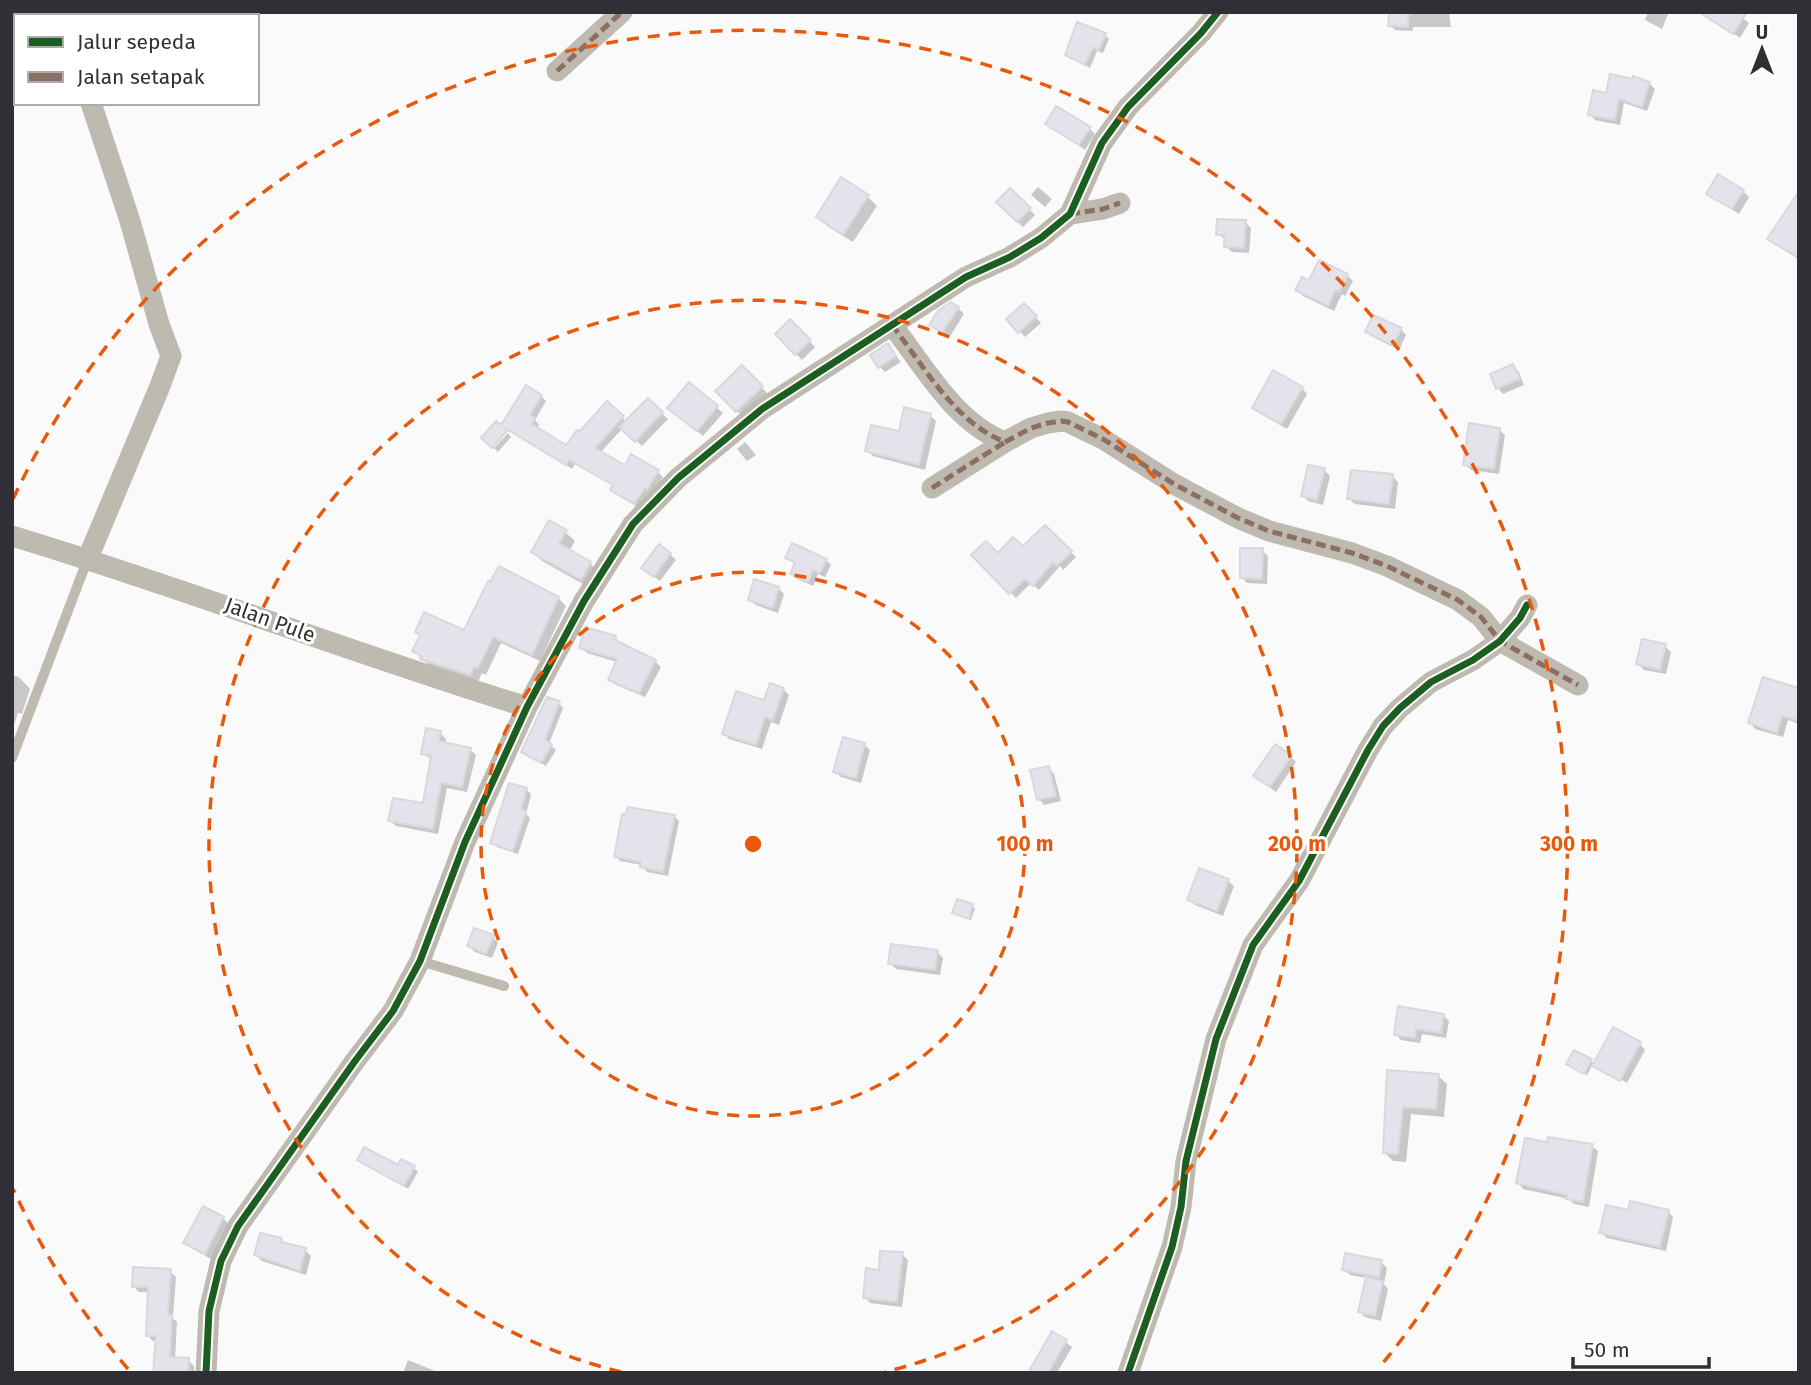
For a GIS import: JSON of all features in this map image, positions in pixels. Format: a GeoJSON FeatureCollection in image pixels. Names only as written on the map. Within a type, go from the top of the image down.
{"type":"FeatureCollection","features":[{"type":"Feature","properties":{"kind":"street"},"geometry":{"type":"LineString","coordinates":[[557,71],[622,12]]}},
{"type":"Feature","properties":{"kind":"street"},"geometry":{"type":"LineString","coordinates":[[1070,214],[1102,143],[1128,107],[1218,12]]}},
{"type":"Feature","properties":{"kind":"street"},"geometry":{"type":"LineString","coordinates":[[88,558],[171,356],[92,105]]}},
{"type":"Feature","properties":{"kind":"street"},"geometry":{"type":"LineString","coordinates":[[206,1373],[209,1311],[220,1261],[238,1226],[393,1012],[420,961],[465,842],[527,707],[584,601],[633,524],[678,478],[762,409],[966,277],[1021,251],[1070,214],[1103,209],[1120,203]]}},
{"type":"Feature","properties":{"kind":"street"},"geometry":{"type":"LineString","coordinates":[[892,325],[958,410],[975,425],[1004,442]]}},
{"type":"Feature","properties":{"kind":"street"},"geometry":{"type":"LineString","coordinates":[[932,488],[1004,442],[1039,426],[1068,422],[1238,518],[1269,531],[1352,553],[1387,566],[1458,600],[1481,617],[1500,641],[1578,685]]}},
{"type":"Feature","properties":{"kind":"street","name":"Jalan Pule"},"geometry":{"type":"LineString","coordinates":[[12,536],[88,558],[432,678],[527,707]]}},
{"type":"Feature","properties":{"kind":"street"},"geometry":{"type":"LineString","coordinates":[[1128,1373],[1172,1247],[1181,1207],[1186,1161],[1216,1039],[1253,945],[1299,881],[1368,750],[1384,726],[1400,708],[1431,682],[1500,641],[1520,618],[1527,605]]}},
{"type":"Feature","properties":{"kind":"lane"},"geometry":{"type":"LineString","coordinates":[[12,758],[88,558]]}},
{"type":"Feature","properties":{"kind":"lane"},"geometry":{"type":"LineString","coordinates":[[420,961],[504,986]]}},
{"type":"Feature","properties":{"kind":"building"},"geometry":{"type":"Polygon","coordinates":[[[1389,12],[1409,12],[1408,27],[1388,26],[1389,12]]]}},
{"type":"Feature","properties":{"kind":"building"},"geometry":{"type":"Polygon","coordinates":[[[1699,12],[1747,12],[1733,34],[1699,12]]]}},
{"type":"Feature","properties":{"kind":"building"},"geometry":{"type":"Polygon","coordinates":[[[1077,22],[1106,33],[1099,50],[1093,47],[1085,65],[1065,55],[1077,22]]]}},
{"type":"Feature","properties":{"kind":"building"},"geometry":{"type":"Polygon","coordinates":[[[1610,74],[1633,79],[1633,76],[1650,82],[1642,107],[1619,99],[1615,120],[1588,115],[1593,90],[1606,93],[1610,74]]]}},
{"type":"Feature","properties":{"kind":"building"},"geometry":{"type":"Polygon","coordinates":[[[1056,106],[1091,127],[1079,145],[1045,124],[1056,106]]]}},
{"type":"Feature","properties":{"kind":"building"},"geometry":{"type":"Polygon","coordinates":[[[1718,174],[1744,190],[1732,209],[1706,194],[1718,174]]]}},
{"type":"Feature","properties":{"kind":"building"},"geometry":{"type":"Polygon","coordinates":[[[841,177],[869,195],[843,235],[816,217],[841,177]]]}},
{"type":"Feature","properties":{"kind":"building"},"geometry":{"type":"Polygon","coordinates":[[[1010,188],[1031,208],[1017,222],[996,202],[1010,188]]]}},
{"type":"Feature","properties":{"kind":"building"},"geometry":{"type":"Polygon","coordinates":[[[1799,191],[1799,258],[1767,239],[1799,191]]]}},
{"type":"Feature","properties":{"kind":"building"},"geometry":{"type":"Polygon","coordinates":[[[1217,219],[1246,220],[1244,248],[1224,247],[1225,235],[1216,235],[1217,219]]]}},
{"type":"Feature","properties":{"kind":"building"},"geometry":{"type":"Polygon","coordinates":[[[1319,260],[1348,274],[1328,306],[1295,290],[1302,277],[1309,280],[1319,260]]]}},
{"type":"Feature","properties":{"kind":"building"},"geometry":{"type":"Polygon","coordinates":[[[951,302],[959,307],[942,333],[929,325],[938,311],[951,302]]]}},
{"type":"Feature","properties":{"kind":"building"},"geometry":{"type":"Polygon","coordinates":[[[1024,303],[1037,316],[1018,333],[1006,319],[1024,303]]]}},
{"type":"Feature","properties":{"kind":"building"},"geometry":{"type":"Polygon","coordinates":[[[1373,315],[1402,328],[1393,345],[1365,332],[1373,315]]]}},
{"type":"Feature","properties":{"kind":"building"},"geometry":{"type":"Polygon","coordinates":[[[790,319],[811,340],[795,355],[775,334],[790,319]]]}},
{"type":"Feature","properties":{"kind":"building"},"geometry":{"type":"Polygon","coordinates":[[[888,343],[896,356],[878,368],[870,355],[888,343]]]}},
{"type":"Feature","properties":{"kind":"building"},"geometry":{"type":"Polygon","coordinates":[[[1513,364],[1520,379],[1496,389],[1490,374],[1513,364]]]}},
{"type":"Feature","properties":{"kind":"building"},"geometry":{"type":"Polygon","coordinates":[[[742,365],[763,386],[736,412],[715,391],[742,365]]]}},
{"type":"Feature","properties":{"kind":"building"},"geometry":{"type":"Polygon","coordinates":[[[1273,370],[1303,387],[1281,424],[1252,408],[1273,370]]]}},
{"type":"Feature","properties":{"kind":"building"},"geometry":{"type":"Polygon","coordinates":[[[689,382],[718,406],[697,431],[667,408],[689,382]]]}},
{"type":"Feature","properties":{"kind":"building"},"geometry":{"type":"Polygon","coordinates":[[[526,385],[542,395],[530,415],[535,418],[532,424],[566,445],[577,430],[580,431],[607,401],[624,416],[595,448],[625,465],[631,454],[659,470],[647,490],[645,488],[634,504],[610,490],[613,485],[569,460],[566,465],[505,428],[507,431],[492,448],[481,438],[496,421],[501,425],[526,385]]]}},
{"type":"Feature","properties":{"kind":"building"},"geometry":{"type":"Polygon","coordinates":[[[648,398],[663,412],[635,442],[619,427],[648,398]]]}},
{"type":"Feature","properties":{"kind":"building"},"geometry":{"type":"Polygon","coordinates":[[[904,407],[931,414],[919,465],[865,451],[871,425],[899,431],[904,407]]]}},
{"type":"Feature","properties":{"kind":"building"},"geometry":{"type":"Polygon","coordinates":[[[1469,423],[1500,428],[1494,469],[1463,465],[1469,423]]]}},
{"type":"Feature","properties":{"kind":"building"},"geometry":{"type":"Polygon","coordinates":[[[1308,465],[1325,468],[1317,500],[1301,496],[1308,465]]]}},
{"type":"Feature","properties":{"kind":"building"},"geometry":{"type":"Polygon","coordinates":[[[1351,470],[1393,474],[1389,504],[1347,499],[1351,470]]]}},
{"type":"Feature","properties":{"kind":"building"},"geometry":{"type":"Polygon","coordinates":[[[549,520],[567,530],[559,543],[591,562],[581,580],[531,552],[549,520]]]}},
{"type":"Feature","properties":{"kind":"building"},"geometry":{"type":"Polygon","coordinates":[[[1045,525],[1072,551],[1057,566],[1053,562],[1033,586],[1025,579],[1009,594],[971,555],[986,541],[998,553],[1013,537],[1023,546],[1045,525]]]}},
{"type":"Feature","properties":{"kind":"building"},"geometry":{"type":"Polygon","coordinates":[[[792,543],[827,559],[820,573],[813,570],[808,582],[790,574],[795,562],[785,558],[792,543]]]}},
{"type":"Feature","properties":{"kind":"building"},"geometry":{"type":"Polygon","coordinates":[[[659,544],[671,553],[654,577],[641,568],[659,544]]]}},
{"type":"Feature","properties":{"kind":"building"},"geometry":{"type":"Polygon","coordinates":[[[1240,548],[1263,548],[1262,579],[1240,578],[1240,548]]]}},
{"type":"Feature","properties":{"kind":"building"},"geometry":{"type":"Polygon","coordinates":[[[499,566],[559,597],[532,655],[493,637],[478,668],[474,667],[470,675],[420,659],[421,656],[412,651],[420,635],[415,632],[424,612],[464,630],[488,581],[490,582],[499,566]]]}},
{"type":"Feature","properties":{"kind":"building"},"geometry":{"type":"Polygon","coordinates":[[[754,579],[779,587],[773,608],[748,600],[754,579]]]}},
{"type":"Feature","properties":{"kind":"building"},"geometry":{"type":"Polygon","coordinates":[[[585,627],[616,636],[615,640],[656,660],[639,693],[608,680],[617,659],[579,648],[585,627]]]}},
{"type":"Feature","properties":{"kind":"building"},"geometry":{"type":"Polygon","coordinates":[[[1642,639],[1666,644],[1660,670],[1636,664],[1642,639]]]}},
{"type":"Feature","properties":{"kind":"building"},"geometry":{"type":"Polygon","coordinates":[[[1763,677],[1799,688],[1799,721],[1782,716],[1777,733],[1748,723],[1763,677]]]}},
{"type":"Feature","properties":{"kind":"building"},"geometry":{"type":"Polygon","coordinates":[[[770,683],[784,688],[773,720],[765,717],[756,745],[722,734],[736,691],[764,700],[770,683]]]}},
{"type":"Feature","properties":{"kind":"building"},"geometry":{"type":"Polygon","coordinates":[[[547,697],[560,701],[545,740],[552,744],[541,763],[521,752],[547,697]]]}},
{"type":"Feature","properties":{"kind":"building"},"geometry":{"type":"Polygon","coordinates":[[[426,728],[441,731],[439,741],[471,748],[462,787],[441,783],[433,829],[388,821],[393,798],[423,803],[431,756],[421,754],[426,728]]]}},
{"type":"Feature","properties":{"kind":"building"},"geometry":{"type":"Polygon","coordinates":[[[843,737],[865,743],[856,778],[833,772],[843,737]]]}},
{"type":"Feature","properties":{"kind":"building"},"geometry":{"type":"Polygon","coordinates":[[[1275,744],[1292,755],[1270,787],[1253,776],[1275,744]]]}},
{"type":"Feature","properties":{"kind":"building"},"geometry":{"type":"Polygon","coordinates":[[[1049,766],[1056,796],[1037,800],[1030,770],[1049,766]]]}},
{"type":"Feature","properties":{"kind":"building"},"geometry":{"type":"Polygon","coordinates":[[[509,783],[527,788],[521,810],[526,811],[513,851],[490,843],[509,783]]]}},
{"type":"Feature","properties":{"kind":"building"},"geometry":{"type":"Polygon","coordinates":[[[628,807],[675,815],[663,872],[640,867],[641,862],[614,857],[622,814],[625,815],[628,807]]]}},
{"type":"Feature","properties":{"kind":"building"},"geometry":{"type":"Polygon","coordinates":[[[1199,868],[1229,879],[1217,911],[1187,900],[1199,868]]]}},
{"type":"Feature","properties":{"kind":"building"},"geometry":{"type":"Polygon","coordinates":[[[957,899],[973,904],[969,919],[952,913],[957,899]]]}},
{"type":"Feature","properties":{"kind":"building"},"geometry":{"type":"Polygon","coordinates":[[[474,928],[494,935],[486,954],[467,946],[474,928]]]}},
{"type":"Feature","properties":{"kind":"building"},"geometry":{"type":"Polygon","coordinates":[[[891,944],[938,950],[935,970],[888,964],[891,944]]]}},
{"type":"Feature","properties":{"kind":"building"},"geometry":{"type":"Polygon","coordinates":[[[1398,1006],[1444,1014],[1441,1033],[1416,1029],[1415,1038],[1394,1035],[1398,1006]]]}},
{"type":"Feature","properties":{"kind":"building"},"geometry":{"type":"Polygon","coordinates":[[[1613,1027],[1641,1042],[1620,1081],[1592,1066],[1613,1027]]]}},
{"type":"Feature","properties":{"kind":"building"},"geometry":{"type":"Polygon","coordinates":[[[1574,1050],[1592,1059],[1584,1074],[1566,1064],[1574,1050]]]}},
{"type":"Feature","properties":{"kind":"building"},"geometry":{"type":"Polygon","coordinates":[[[1387,1070],[1439,1074],[1436,1109],[1403,1107],[1398,1154],[1383,1153],[1387,1070]]]}},
{"type":"Feature","properties":{"kind":"building"},"geometry":{"type":"Polygon","coordinates":[[[1548,1137],[1593,1144],[1583,1202],[1566,1199],[1567,1195],[1516,1183],[1525,1138],[1547,1142],[1548,1137]]]}},
{"type":"Feature","properties":{"kind":"building"},"geometry":{"type":"Polygon","coordinates":[[[364,1147],[398,1165],[401,1159],[415,1166],[404,1186],[357,1160],[364,1147]]]}},
{"type":"Feature","properties":{"kind":"building"},"geometry":{"type":"Polygon","coordinates":[[[1630,1201],[1669,1210],[1660,1247],[1599,1233],[1606,1205],[1628,1210],[1630,1201]]]}},
{"type":"Feature","properties":{"kind":"building"},"geometry":{"type":"Polygon","coordinates":[[[203,1206],[224,1217],[205,1254],[183,1243],[203,1206]]]}},
{"type":"Feature","properties":{"kind":"building"},"geometry":{"type":"Polygon","coordinates":[[[260,1233],[306,1248],[300,1271],[254,1255],[260,1233]]]}},
{"type":"Feature","properties":{"kind":"building"},"geometry":{"type":"Polygon","coordinates":[[[880,1251],[903,1252],[897,1302],[863,1298],[866,1268],[879,1270],[880,1251]]]}},
{"type":"Feature","properties":{"kind":"building"},"geometry":{"type":"Polygon","coordinates":[[[1345,1253],[1382,1260],[1379,1277],[1342,1270],[1345,1253]]]}},
{"type":"Feature","properties":{"kind":"building"},"geometry":{"type":"Polygon","coordinates":[[[133,1267],[171,1269],[168,1315],[172,1315],[170,1357],[189,1358],[188,1373],[153,1373],[156,1336],[146,1336],[148,1287],[132,1287],[133,1267]]]}},
{"type":"Feature","properties":{"kind":"building"},"geometry":{"type":"Polygon","coordinates":[[[1366,1277],[1383,1281],[1375,1316],[1358,1312],[1366,1277]]]}},
{"type":"Feature","properties":{"kind":"building"},"geometry":{"type":"Polygon","coordinates":[[[1052,1331],[1067,1340],[1048,1373],[1028,1373],[1052,1331]]]}},
{"type":"Feature","properties":{"kind":"marked path"},"geometry":{"type":"LineString","coordinates":[[557,71],[622,12]]}},
{"type":"Feature","properties":{"kind":"marked path"},"geometry":{"type":"LineString","coordinates":[[1070,214],[1103,209],[1120,203]]}},
{"type":"Feature","properties":{"kind":"marked path"},"geometry":{"type":"LineString","coordinates":[[892,325],[955,407],[987,433],[1005,442],[1031,428],[1048,423],[1068,422],[1103,439],[1174,484],[1238,518],[1269,531],[1352,553],[1387,566],[1458,600],[1481,617],[1500,641],[1578,685]]}},
{"type":"Feature","properties":{"kind":"marked path"},"geometry":{"type":"LineString","coordinates":[[932,488],[1005,442]]}},
{"type":"Feature","properties":{"kind":"cycle path"},"geometry":{"type":"LineString","coordinates":[[206,1373],[209,1311],[221,1261],[238,1226],[393,1011],[420,961],[465,842],[527,707],[584,601],[633,524],[678,478],[762,409],[966,277],[1010,257],[1041,238],[1070,214],[1102,143],[1128,107],[1201,33],[1218,12]]}},
{"type":"Feature","properties":{"kind":"cycle path"},"geometry":{"type":"LineString","coordinates":[[1128,1373],[1172,1247],[1181,1207],[1186,1161],[1216,1039],[1253,945],[1299,881],[1383,726],[1431,682],[1473,660],[1500,641],[1520,618],[1527,605]]}}]}
